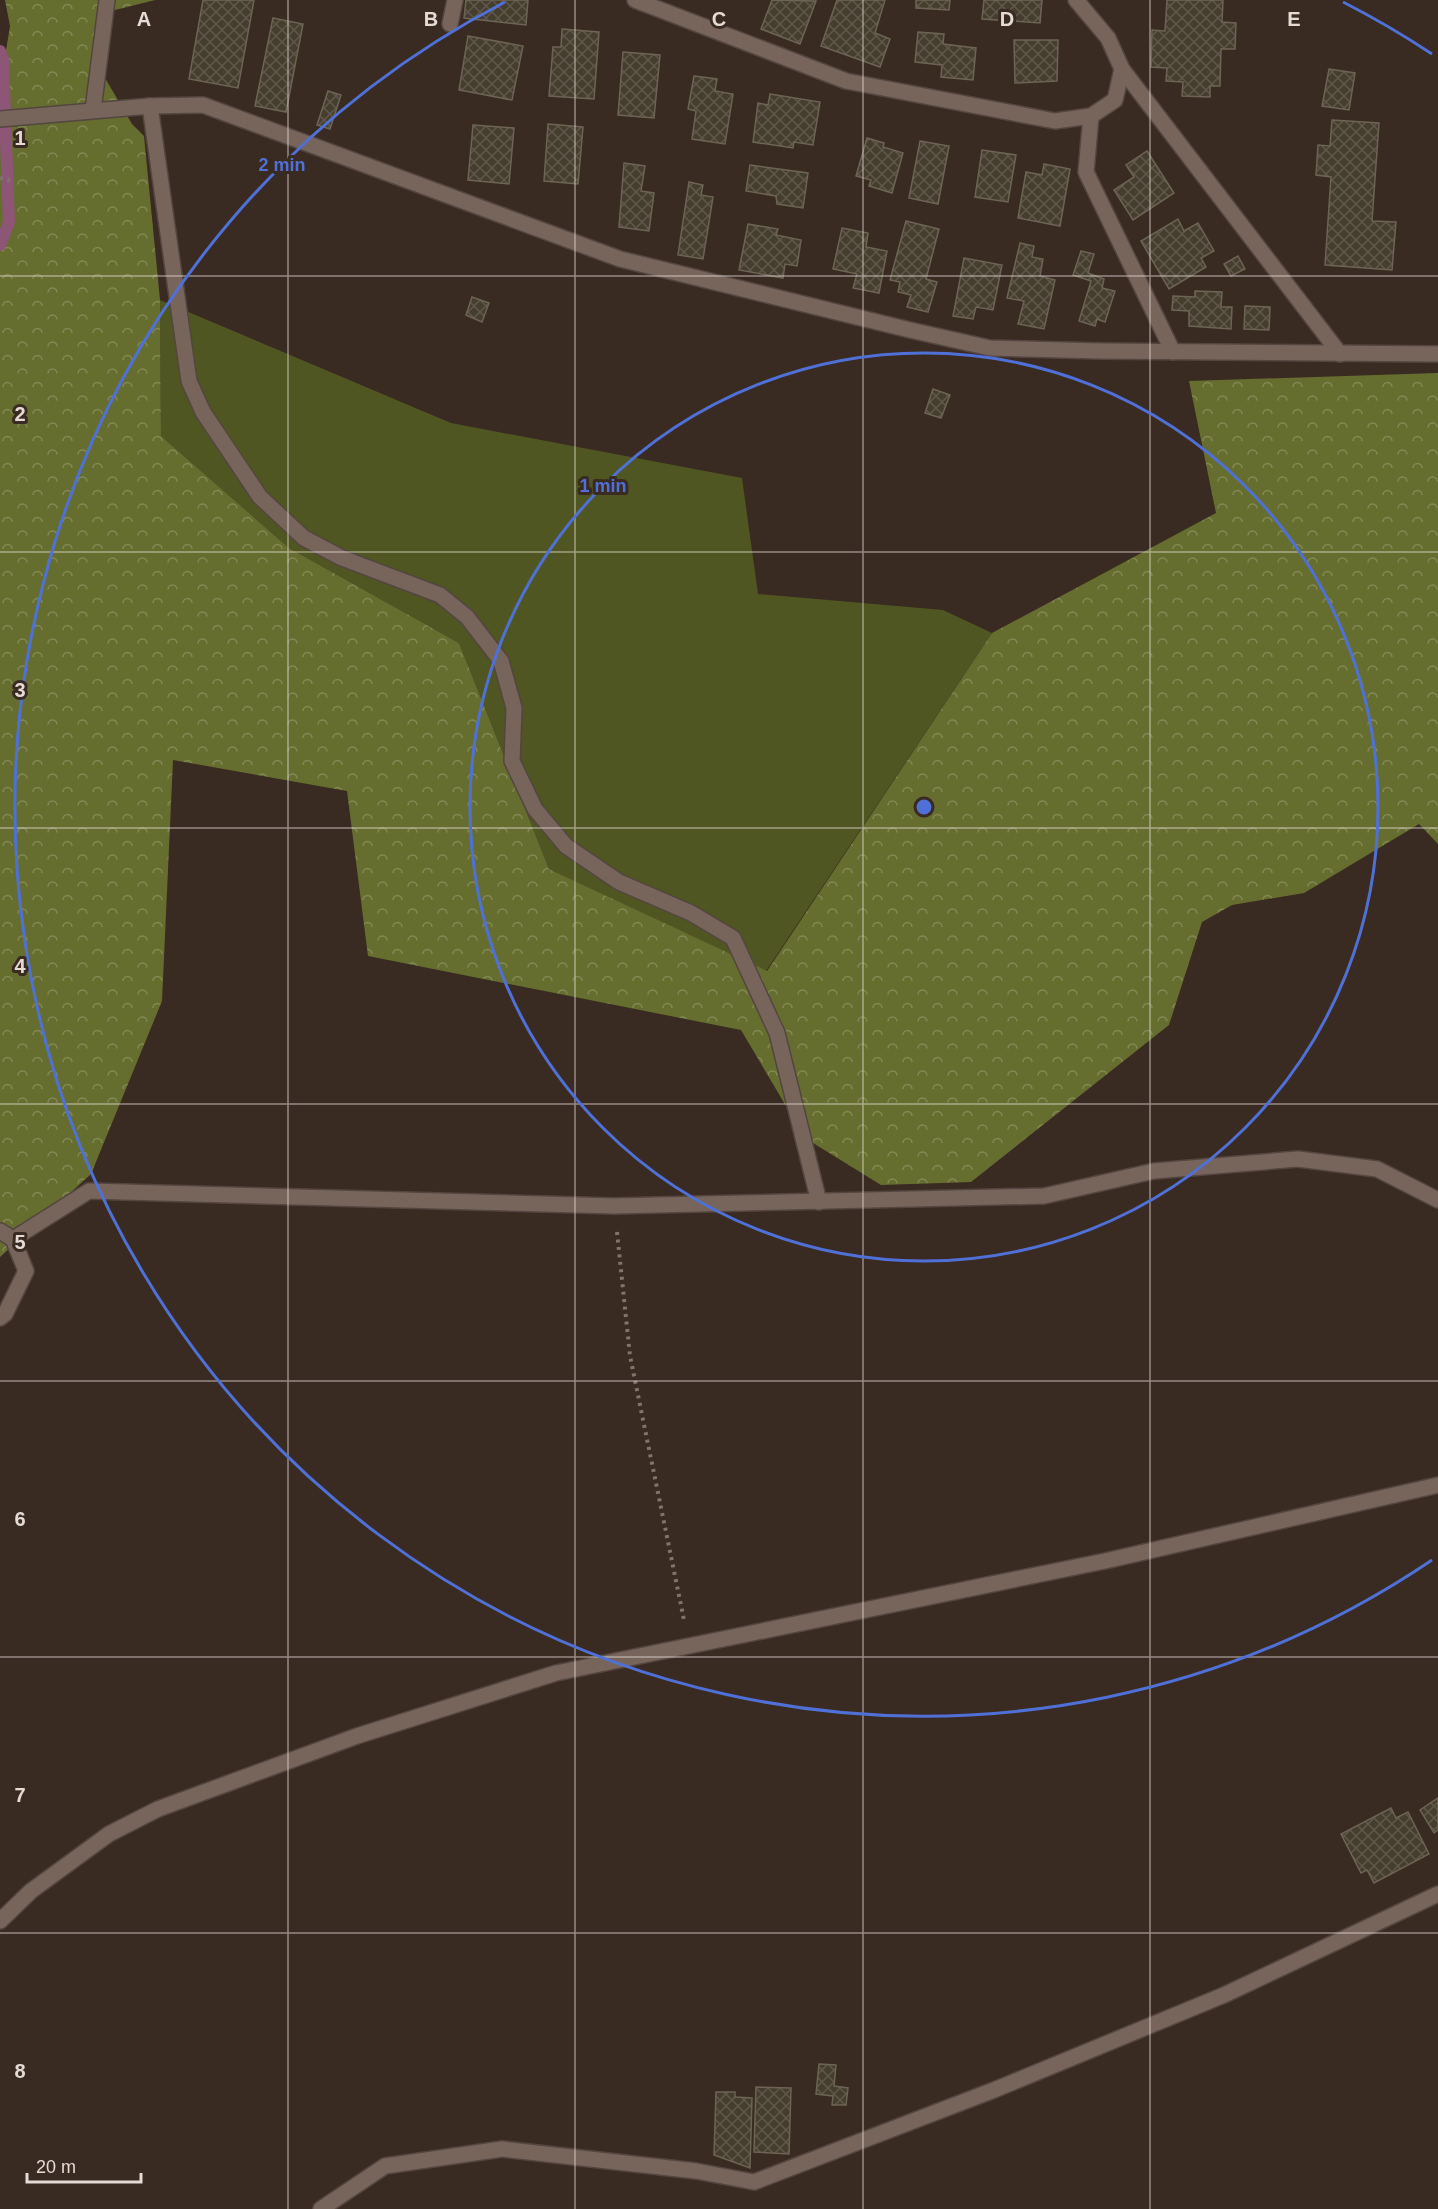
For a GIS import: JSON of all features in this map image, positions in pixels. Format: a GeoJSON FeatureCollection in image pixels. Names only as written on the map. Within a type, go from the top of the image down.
{"type":"FeatureCollection","features":[{"type":"Feature","properties":{"kind":"street"},"geometry":{"type":"LineString","coordinates":[[93,110],[107,0]]}},
{"type":"Feature","properties":{"kind":"street"},"geometry":{"type":"LineString","coordinates":[[450,24],[455,0]]}},
{"type":"Feature","properties":{"kind":"street"},"geometry":{"type":"LineString","coordinates":[[635,0],[846,81],[1055,121],[1090,116],[1115,100],[1122,69]]}},
{"type":"Feature","properties":{"kind":"street"},"geometry":{"type":"LineString","coordinates":[[1076,0],[1108,38],[1122,69],[1340,354]]}},
{"type":"Feature","properties":{"kind":"street"},"geometry":{"type":"LineString","coordinates":[[0,119],[150,106],[203,105],[620,259],[990,348],[1438,354]]}},
{"type":"Feature","properties":{"kind":"street"},"geometry":{"type":"LineString","coordinates":[[150,106],[189,381],[203,412],[260,497],[304,538],[342,558],[440,595],[467,617],[501,661],[514,708],[512,761],[534,809],[566,846],[619,882],[691,913],[733,938],[777,1033],[819,1202]]}},
{"type":"Feature","properties":{"kind":"street"},"geometry":{"type":"LineString","coordinates":[[1090,116],[1086,172],[1173,352]]}},
{"type":"Feature","properties":{"kind":"street"},"geometry":{"type":"LineString","coordinates":[[0,1318],[5,1314],[26,1270],[6,1235],[89,1191],[615,1206],[819,1202],[1044,1196],[1154,1171],[1298,1159],[1377,1169],[1438,1200]]}},
{"type":"Feature","properties":{"kind":"street"},"geometry":{"type":"LineString","coordinates":[[0,1921],[31,1891],[108,1834],[158,1809],[357,1736],[556,1673],[1105,1560],[1438,1485]]}},
{"type":"Feature","properties":{"kind":"street"},"geometry":{"type":"LineString","coordinates":[[321,2209],[385,2166],[502,2149],[696,2171],[754,2182],[994,2090],[1224,1995],[1438,1894]]}},
{"type":"Feature","properties":{"kind":"path"},"geometry":{"type":"LineString","coordinates":[[0,178],[11,181]]}},
{"type":"Feature","properties":{"kind":"path"},"geometry":{"type":"LineString","coordinates":[[615,1206],[630,1356],[690,1647]]}},
{"type":"Feature","properties":{"kind":"green space"},"geometry":{"type":"Polygon","coordinates":[[[5,0],[155,0],[107,12],[95,61],[132,124],[144,136],[160,300],[161,436],[289,548],[459,643],[549,869],[767,971],[992,633],[1216,513],[1189,381],[1438,373],[1438,844],[1419,824],[1304,893],[1232,905],[1202,922],[1169,1025],[971,1182],[881,1185],[805,1138],[741,1030],[368,956],[347,791],[173,760],[162,1001],[91,1174],[0,1257],[0,87],[10,26],[5,0]]]}},
{"type":"Feature","properties":{"kind":"green space"},"geometry":{"type":"Polygon","coordinates":[[[160,300],[451,423],[742,478],[758,594],[943,610],[992,633],[766,971],[549,869],[459,643],[289,548],[161,436],[160,300]]]}},
{"type":"Feature","properties":{"kind":"building"},"geometry":{"type":"Polygon","coordinates":[[[203,0],[254,0],[238,88],[189,79],[203,0]]]}},
{"type":"Feature","properties":{"kind":"building"},"geometry":{"type":"Polygon","coordinates":[[[466,0],[528,0],[526,25],[464,18],[466,0]]]}},
{"type":"Feature","properties":{"kind":"building"},"geometry":{"type":"Polygon","coordinates":[[[772,0],[816,1],[800,44],[761,29],[772,0]]]}},
{"type":"Feature","properties":{"kind":"building"},"geometry":{"type":"Polygon","coordinates":[[[837,0],[885,0],[875,33],[890,39],[880,67],[821,46],[837,0]]]}},
{"type":"Feature","properties":{"kind":"building"},"geometry":{"type":"Polygon","coordinates":[[[916,0],[950,0],[949,10],[916,8],[916,0]]]}},
{"type":"Feature","properties":{"kind":"building"},"geometry":{"type":"Polygon","coordinates":[[[984,0],[1042,0],[1040,23],[982,19],[984,0]]]}},
{"type":"Feature","properties":{"kind":"building"},"geometry":{"type":"Polygon","coordinates":[[[1167,0],[1223,0],[1222,22],[1236,23],[1235,49],[1221,49],[1220,86],[1210,86],[1210,97],[1182,96],[1183,82],[1166,81],[1167,68],[1151,67],[1152,30],[1165,31],[1167,0]]]}},
{"type":"Feature","properties":{"kind":"building"},"geometry":{"type":"Polygon","coordinates":[[[273,18],[303,24],[286,112],[255,106],[273,18]]]}},
{"type":"Feature","properties":{"kind":"building"},"geometry":{"type":"Polygon","coordinates":[[[562,29],[599,32],[594,99],[549,96],[553,47],[561,47],[562,29]]]}},
{"type":"Feature","properties":{"kind":"building"},"geometry":{"type":"Polygon","coordinates":[[[918,32],[944,34],[943,44],[976,48],[973,80],[941,77],[942,65],[915,62],[918,32]]]}},
{"type":"Feature","properties":{"kind":"building"},"geometry":{"type":"Polygon","coordinates":[[[468,36],[523,46],[512,100],[459,90],[468,36]]]}},
{"type":"Feature","properties":{"kind":"building"},"geometry":{"type":"Polygon","coordinates":[[[1014,40],[1058,40],[1057,81],[1015,83],[1014,40]]]}},
{"type":"Feature","properties":{"kind":"building"},"geometry":{"type":"Polygon","coordinates":[[[623,52],[660,55],[654,118],[618,115],[623,52]]]}},
{"type":"Feature","properties":{"kind":"building"},"geometry":{"type":"Polygon","coordinates":[[[1329,69],[1355,73],[1349,110],[1322,106],[1329,69]]]}},
{"type":"Feature","properties":{"kind":"building"},"geometry":{"type":"Polygon","coordinates":[[[694,76],[717,79],[715,91],[733,94],[725,144],[692,139],[696,111],[688,109],[694,76]]]}},
{"type":"Feature","properties":{"kind":"building"},"geometry":{"type":"Polygon","coordinates":[[[328,91],[341,95],[330,129],[317,125],[328,91]]]}},
{"type":"Feature","properties":{"kind":"building"},"geometry":{"type":"Polygon","coordinates":[[[770,94],[820,102],[813,145],[794,142],[793,148],[753,142],[758,103],[768,105],[770,94]]]}},
{"type":"Feature","properties":{"kind":"building"},"geometry":{"type":"Polygon","coordinates":[[[1332,120],[1379,123],[1372,221],[1396,222],[1392,270],[1325,265],[1331,177],[1316,175],[1318,145],[1330,146],[1332,120]]]}},
{"type":"Feature","properties":{"kind":"building"},"geometry":{"type":"Polygon","coordinates":[[[548,124],[583,127],[578,184],[544,181],[548,124]]]}},
{"type":"Feature","properties":{"kind":"building"},"geometry":{"type":"Polygon","coordinates":[[[473,125],[514,128],[509,184],[468,180],[473,125]]]}},
{"type":"Feature","properties":{"kind":"building"},"geometry":{"type":"Polygon","coordinates":[[[867,138],[884,143],[883,147],[903,153],[892,193],[869,186],[871,180],[856,176],[867,138]]]}},
{"type":"Feature","properties":{"kind":"building"},"geometry":{"type":"Polygon","coordinates":[[[920,141],[949,146],[938,204],[909,198],[920,141]]]}},
{"type":"Feature","properties":{"kind":"building"},"geometry":{"type":"Polygon","coordinates":[[[982,150],[1016,155],[1008,202],[975,197],[982,150]]]}},
{"type":"Feature","properties":{"kind":"building"},"geometry":{"type":"Polygon","coordinates":[[[1147,151],[1174,193],[1133,220],[1114,190],[1134,177],[1126,165],[1147,151]]]}},
{"type":"Feature","properties":{"kind":"building"},"geometry":{"type":"Polygon","coordinates":[[[624,163],[645,166],[641,191],[654,193],[649,231],[619,227],[624,163]]]}},
{"type":"Feature","properties":{"kind":"building"},"geometry":{"type":"Polygon","coordinates":[[[1044,164],[1070,169],[1060,226],[1018,218],[1026,172],[1042,175],[1044,164]]]}},
{"type":"Feature","properties":{"kind":"building"},"geometry":{"type":"Polygon","coordinates":[[[750,165],[808,173],[803,208],[777,204],[776,196],[746,191],[750,165]]]}},
{"type":"Feature","properties":{"kind":"building"},"geometry":{"type":"Polygon","coordinates":[[[689,182],[703,185],[701,195],[713,197],[703,259],[678,255],[689,182]]]}},
{"type":"Feature","properties":{"kind":"building"},"geometry":{"type":"Polygon","coordinates":[[[1178,219],[1184,231],[1198,223],[1214,251],[1201,258],[1206,267],[1169,289],[1141,241],[1178,219]]]}},
{"type":"Feature","properties":{"kind":"building"},"geometry":{"type":"Polygon","coordinates":[[[906,221],[939,229],[926,279],[937,282],[928,312],[907,307],[911,295],[898,292],[900,282],[890,280],[906,221]]]}},
{"type":"Feature","properties":{"kind":"building"},"geometry":{"type":"Polygon","coordinates":[[[748,224],[778,229],[776,235],[801,240],[797,266],[785,264],[783,278],[739,270],[748,224]]]}},
{"type":"Feature","properties":{"kind":"building"},"geometry":{"type":"Polygon","coordinates":[[[842,228],[868,233],[866,247],[887,251],[879,293],[853,288],[857,274],[833,269],[842,228]]]}},
{"type":"Feature","properties":{"kind":"building"},"geometry":{"type":"Polygon","coordinates":[[[1020,243],[1034,246],[1032,257],[1043,259],[1040,276],[1055,280],[1044,329],[1018,324],[1024,301],[1007,298],[1020,243]]]}},
{"type":"Feature","properties":{"kind":"building"},"geometry":{"type":"Polygon","coordinates":[[[1081,251],[1094,254],[1088,273],[1104,279],[1102,288],[1115,291],[1105,322],[1097,319],[1095,326],[1079,321],[1091,281],[1073,275],[1081,251]]]}},
{"type":"Feature","properties":{"kind":"building"},"geometry":{"type":"Polygon","coordinates":[[[1238,256],[1245,269],[1231,276],[1224,264],[1238,256]]]}},
{"type":"Feature","properties":{"kind":"building"},"geometry":{"type":"Polygon","coordinates":[[[964,258],[1002,265],[993,310],[976,307],[973,319],[953,316],[964,258]]]}},
{"type":"Feature","properties":{"kind":"building"},"geometry":{"type":"Polygon","coordinates":[[[1195,291],[1222,292],[1221,307],[1232,307],[1231,329],[1189,326],[1189,311],[1172,310],[1173,296],[1195,297],[1195,291]]]}},
{"type":"Feature","properties":{"kind":"building"},"geometry":{"type":"Polygon","coordinates":[[[472,297],[489,303],[482,322],[466,315],[472,297]]]}},
{"type":"Feature","properties":{"kind":"building"},"geometry":{"type":"Polygon","coordinates":[[[1245,306],[1270,307],[1269,330],[1244,329],[1245,306]]]}},
{"type":"Feature","properties":{"kind":"building"},"geometry":{"type":"Polygon","coordinates":[[[933,389],[950,395],[941,418],[925,413],[933,389]]]}},
{"type":"Feature","properties":{"kind":"building"},"geometry":{"type":"Polygon","coordinates":[[[1438,1798],[1438,1830],[1434,1833],[1420,1810],[1438,1798]]]}},
{"type":"Feature","properties":{"kind":"building"},"geometry":{"type":"Polygon","coordinates":[[[1391,1808],[1396,1818],[1408,1812],[1429,1854],[1374,1883],[1367,1870],[1361,1873],[1341,1834],[1391,1808]]]}},
{"type":"Feature","properties":{"kind":"building"},"geometry":{"type":"Polygon","coordinates":[[[819,2064],[836,2065],[834,2086],[848,2088],[846,2105],[832,2105],[833,2096],[816,2094],[819,2064]]]}},
{"type":"Feature","properties":{"kind":"building"},"geometry":{"type":"Polygon","coordinates":[[[756,2087],[791,2088],[789,2154],[754,2152],[756,2087]]]}},
{"type":"Feature","properties":{"kind":"building"},"geometry":{"type":"Polygon","coordinates":[[[716,2092],[735,2092],[735,2097],[752,2098],[750,2168],[714,2155],[716,2092]]]}},
{"type":"Feature","properties":{"kind":"waterway"},"geometry":{"type":"LineString","coordinates":[[0,51],[3,59],[9,222],[0,245]]}}]}
